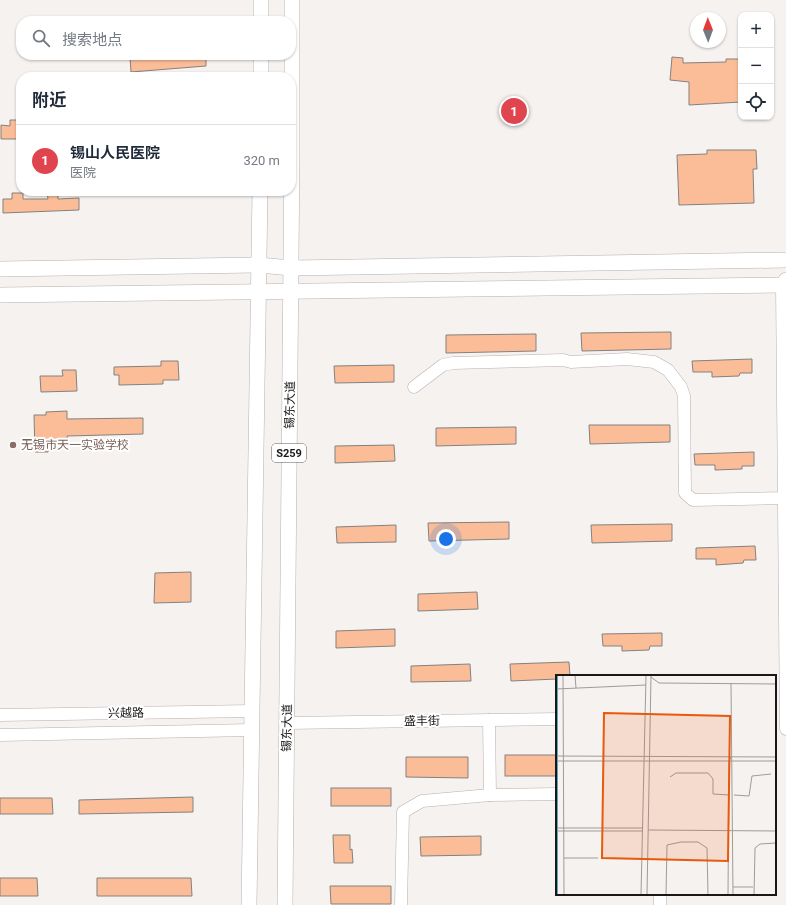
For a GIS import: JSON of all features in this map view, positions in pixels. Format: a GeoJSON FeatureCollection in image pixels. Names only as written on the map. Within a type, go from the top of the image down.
{"type":"FeatureCollection","features":[{"type":"Feature","properties":{"kind":"main road"},"geometry":{"type":"LineString","coordinates":[[261,0],[261,16]]}},
{"type":"Feature","properties":{"kind":"main road","name":"锡东大道"},"geometry":{"type":"LineString","coordinates":[[292,0],[292,16]]}},
{"type":"Feature","properties":{"kind":"main road"},"geometry":{"type":"LineString","coordinates":[[261,60],[261,72]]}},
{"type":"Feature","properties":{"kind":"main road","name":"锡东大道"},"geometry":{"type":"LineString","coordinates":[[292,60],[292,72]]}},
{"type":"Feature","properties":{"kind":"main road","name":"S259"},"geometry":{"type":"LineString","coordinates":[[249,905],[260,196]]}},
{"type":"Feature","properties":{"kind":"main road","name":"锡东大道"},"geometry":{"type":"LineString","coordinates":[[285,905],[291,196]]}},
{"type":"Feature","properties":{"kind":"main road"},"geometry":{"type":"LineString","coordinates":[[0,268],[259,265],[291,268],[786,260]]}},
{"type":"Feature","properties":{"kind":"main road"},"geometry":{"type":"LineString","coordinates":[[0,295],[785,282]]}},
{"type":"Feature","properties":{"kind":"street"},"geometry":{"type":"LineString","coordinates":[[785,282],[784,497],[786,729]]}},
{"type":"Feature","properties":{"kind":"street"},"geometry":{"type":"LineString","coordinates":[[414,387],[443,365],[453,363],[563,360],[571,362],[626,359],[654,362],[668,370],[682,387],[683,391],[685,493],[693,500],[784,497]]}},
{"type":"Feature","properties":{"kind":"street","name":"兴越路"},"geometry":{"type":"LineString","coordinates":[[0,715],[252,711]]}},
{"type":"Feature","properties":{"kind":"street"},"geometry":{"type":"LineString","coordinates":[[489,720],[490,795]]}},
{"type":"Feature","properties":{"kind":"street","name":"盛丰街"},"geometry":{"type":"LineString","coordinates":[[287,723],[556,720]]}},
{"type":"Feature","properties":{"kind":"street","name":"兴越路"},"geometry":{"type":"LineString","coordinates":[[0,735],[252,730]]}},
{"type":"Feature","properties":{"kind":"street"},"geometry":{"type":"LineString","coordinates":[[401,905],[403,812],[422,801],[490,795],[556,794]]}},
{"type":"Feature","properties":{"kind":"building"},"geometry":{"type":"Polygon","coordinates":[[[672,57],[683,58],[683,63],[726,62],[726,59],[738,59],[738,102],[689,105],[689,82],[670,80],[672,57]]]}},
{"type":"Feature","properties":{"kind":"building"},"geometry":{"type":"Polygon","coordinates":[[[130,60],[206,60],[206,66],[131,72],[130,60]]]}},
{"type":"Feature","properties":{"kind":"building"},"geometry":{"type":"Polygon","coordinates":[[[10,120],[16,120],[16,139],[1,139],[1,125],[10,126],[10,120]]]}},
{"type":"Feature","properties":{"kind":"building"},"geometry":{"type":"Polygon","coordinates":[[[707,150],[756,150],[757,169],[753,169],[754,203],[679,205],[677,155],[707,154],[707,150]]]}},
{"type":"Feature","properties":{"kind":"building"},"geometry":{"type":"Polygon","coordinates":[[[12,193],[16,193],[16,196],[23,196],[23,199],[48,199],[48,196],[58,196],[58,199],[79,198],[79,210],[3,213],[3,199],[12,199],[12,193]]]}},
{"type":"Feature","properties":{"kind":"building"},"geometry":{"type":"Polygon","coordinates":[[[671,332],[671,349],[582,351],[581,333],[671,332]]]}},
{"type":"Feature","properties":{"kind":"building"},"geometry":{"type":"Polygon","coordinates":[[[536,334],[536,351],[446,353],[446,335],[536,334]]]}},
{"type":"Feature","properties":{"kind":"building"},"geometry":{"type":"Polygon","coordinates":[[[752,359],[752,373],[740,373],[739,376],[712,377],[712,372],[693,372],[692,361],[752,359]]]}},
{"type":"Feature","properties":{"kind":"building"},"geometry":{"type":"Polygon","coordinates":[[[161,361],[178,361],[179,380],[163,380],[163,384],[119,385],[119,375],[114,375],[114,367],[161,366],[161,361]]]}},
{"type":"Feature","properties":{"kind":"building"},"geometry":{"type":"Polygon","coordinates":[[[394,365],[394,382],[335,383],[334,366],[394,365]]]}},
{"type":"Feature","properties":{"kind":"building"},"geometry":{"type":"Polygon","coordinates":[[[62,370],[76,370],[77,391],[41,392],[40,376],[63,376],[62,370]]]}},
{"type":"Feature","properties":{"kind":"building"},"geometry":{"type":"Polygon","coordinates":[[[67,411],[67,419],[143,418],[143,434],[67,436],[68,443],[48,444],[48,452],[35,452],[34,415],[46,415],[46,412],[67,411]]]}},
{"type":"Feature","properties":{"kind":"building"},"geometry":{"type":"Polygon","coordinates":[[[589,425],[670,425],[670,442],[590,444],[589,425]]]}},
{"type":"Feature","properties":{"kind":"building"},"geometry":{"type":"Polygon","coordinates":[[[516,427],[516,444],[436,446],[436,428],[516,427]]]}},
{"type":"Feature","properties":{"kind":"building"},"geometry":{"type":"Polygon","coordinates":[[[394,445],[395,461],[335,463],[335,446],[394,445]]]}},
{"type":"Feature","properties":{"kind":"building"},"geometry":{"type":"Polygon","coordinates":[[[754,452],[754,466],[742,466],[742,469],[715,470],[715,465],[695,465],[694,454],[754,452]]]}},
{"type":"Feature","properties":{"kind":"building"},"geometry":{"type":"Polygon","coordinates":[[[509,522],[509,539],[429,541],[428,523],[509,522]]]}},
{"type":"Feature","properties":{"kind":"building"},"geometry":{"type":"Polygon","coordinates":[[[672,524],[672,541],[592,543],[591,525],[672,524]]]}},
{"type":"Feature","properties":{"kind":"building"},"geometry":{"type":"Polygon","coordinates":[[[396,525],[396,542],[337,543],[336,527],[396,525]]]}},
{"type":"Feature","properties":{"kind":"building"},"geometry":{"type":"Polygon","coordinates":[[[755,546],[756,560],[744,560],[743,563],[716,565],[716,559],[696,559],[696,548],[755,546]]]}},
{"type":"Feature","properties":{"kind":"building"},"geometry":{"type":"Polygon","coordinates":[[[191,572],[191,602],[154,603],[155,573],[191,572]]]}},
{"type":"Feature","properties":{"kind":"building"},"geometry":{"type":"Polygon","coordinates":[[[477,592],[478,609],[418,611],[418,594],[477,592]]]}},
{"type":"Feature","properties":{"kind":"building"},"geometry":{"type":"Polygon","coordinates":[[[395,629],[395,646],[336,648],[336,631],[395,629]]]}},
{"type":"Feature","properties":{"kind":"building"},"geometry":{"type":"Polygon","coordinates":[[[662,633],[662,646],[650,646],[649,650],[622,651],[622,646],[603,646],[602,634],[662,633]]]}},
{"type":"Feature","properties":{"kind":"building"},"geometry":{"type":"Polygon","coordinates":[[[569,662],[570,675],[556,675],[556,679],[511,681],[510,664],[569,662]]]}},
{"type":"Feature","properties":{"kind":"building"},"geometry":{"type":"Polygon","coordinates":[[[470,664],[471,681],[411,682],[411,666],[470,664]]]}},
{"type":"Feature","properties":{"kind":"building"},"geometry":{"type":"Polygon","coordinates":[[[505,755],[556,755],[556,776],[505,776],[505,755]]]}},
{"type":"Feature","properties":{"kind":"building"},"geometry":{"type":"Polygon","coordinates":[[[406,757],[468,757],[468,778],[406,777],[406,757]]]}},
{"type":"Feature","properties":{"kind":"building"},"geometry":{"type":"Polygon","coordinates":[[[331,788],[391,788],[391,806],[331,806],[331,788]]]}},
{"type":"Feature","properties":{"kind":"building"},"geometry":{"type":"Polygon","coordinates":[[[193,797],[193,812],[79,814],[79,800],[193,797]]]}},
{"type":"Feature","properties":{"kind":"building"},"geometry":{"type":"Polygon","coordinates":[[[0,798],[52,798],[53,814],[0,814],[0,798]]]}},
{"type":"Feature","properties":{"kind":"building"},"geometry":{"type":"Polygon","coordinates":[[[333,835],[350,835],[350,850],[352,849],[353,863],[334,863],[333,835]]]}},
{"type":"Feature","properties":{"kind":"building"},"geometry":{"type":"Polygon","coordinates":[[[481,836],[481,855],[421,856],[420,837],[481,836]]]}},
{"type":"Feature","properties":{"kind":"building"},"geometry":{"type":"Polygon","coordinates":[[[0,878],[37,878],[38,896],[0,896],[0,878]]]}},
{"type":"Feature","properties":{"kind":"building"},"geometry":{"type":"Polygon","coordinates":[[[97,878],[191,878],[192,896],[97,896],[97,878]]]}},
{"type":"Feature","properties":{"kind":"building"},"geometry":{"type":"Polygon","coordinates":[[[330,886],[391,886],[391,904],[331,904],[330,886]]]}},
{"type":"Feature","properties":{"kind":"place","name":"锡山人民医院"},"geometry":{"type":"Point","coordinates":[514,111]}},
{"type":"Feature","properties":{"kind":"place","name":"无锡市天一实验学校"},"geometry":{"type":"Point","coordinates":[13,445]}}]}
